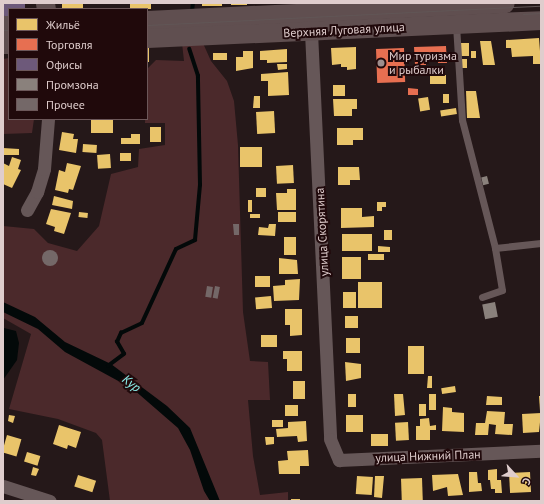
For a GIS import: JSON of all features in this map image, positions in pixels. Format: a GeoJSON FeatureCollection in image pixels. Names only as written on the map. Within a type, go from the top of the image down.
{"type":"FeatureCollection","features":[{"type":"Feature","properties":{"kind":"main road","name":"Верхняя Луговая улица"},"geometry":{"type":"LineString","coordinates":[[148,38],[311,32],[470,14],[505,3]]}},
{"type":"Feature","properties":{"kind":"main road","name":"Верхняя Луговая улица"},"geometry":{"type":"LineString","coordinates":[[148,20],[305,8],[470,14],[541,20]]}},
{"type":"Feature","properties":{"kind":"street","name":"улица Скорятина"},"geometry":{"type":"LineString","coordinates":[[305,8],[306,25],[311,32],[330,439],[339,460]]}},
{"type":"Feature","properties":{"kind":"street"},"geometry":{"type":"LineString","coordinates":[[27,210],[36,192],[44,169],[48,120]]}},
{"type":"Feature","properties":{"kind":"street","name":"улица Нижний План"},"geometry":{"type":"LineString","coordinates":[[339,460],[541,451]]}},
{"type":"Feature","properties":{"kind":"street"},"geometry":{"type":"LineString","coordinates":[[3,486],[50,501]]}},
{"type":"Feature","properties":{"kind":"lane"},"geometry":{"type":"LineString","coordinates":[[470,14],[462,120],[495,248],[502,290],[482,297]]}},
{"type":"Feature","properties":{"kind":"lane"},"geometry":{"type":"LineString","coordinates":[[495,248],[541,243]]}},
{"type":"Feature","properties":{"kind":"shaded area"},"geometry":{"type":"Polygon","coordinates":[[[202,41],[211,61],[227,81],[234,101],[238,145],[243,312],[250,361],[268,362],[270,400],[248,400],[253,456],[260,495],[288,492],[288,501],[110,501],[102,440],[96,433],[58,419],[9,409],[31,334],[3,318],[3,226],[34,229],[48,243],[77,251],[99,226],[111,174],[138,167],[139,149],[165,145],[165,123],[145,123],[145,120],[148,120],[148,68],[156,60],[184,61],[182,43],[202,41]]]}},
{"type":"Feature","properties":{"kind":"shaded area"},"geometry":{"type":"Polygon","coordinates":[[[8,58],[8,120],[34,120],[32,133],[3,134],[3,59],[8,58]]]}},
{"type":"Feature","properties":{"kind":"water","name":"Кур"},"geometry":{"type":"Polygon","coordinates":[[[3,302],[35,317],[65,342],[111,364],[167,406],[190,428],[220,501],[210,501],[204,491],[190,450],[178,428],[133,389],[65,352],[38,329],[3,312],[3,302]]]}},
{"type":"Feature","properties":{"kind":"water"},"geometry":{"type":"Polygon","coordinates":[[[4,328],[16,331],[19,343],[17,360],[3,380],[4,328]]]}},
{"type":"Feature","properties":{"kind":"building: Жильё"},"geometry":{"type":"Polygon","coordinates":[[[62,3],[83,3],[83,8],[62,8],[62,3]]]}},
{"type":"Feature","properties":{"kind":"building: Жильё"},"geometry":{"type":"Polygon","coordinates":[[[130,3],[151,3],[151,9],[130,8],[130,3]]]}},
{"type":"Feature","properties":{"kind":"building: Жильё"},"geometry":{"type":"Polygon","coordinates":[[[202,3],[222,3],[222,6],[202,6],[202,3]]]}},
{"type":"Feature","properties":{"kind":"building: Жильё"},"geometry":{"type":"Polygon","coordinates":[[[231,3],[247,3],[247,5],[231,5],[231,3]]]}},
{"type":"Feature","properties":{"kind":"building: Жильё"},"geometry":{"type":"Polygon","coordinates":[[[539,38],[541,64],[533,64],[533,56],[512,57],[511,48],[506,48],[506,40],[539,38]]]}},
{"type":"Feature","properties":{"kind":"building: Жильё"},"geometry":{"type":"Polygon","coordinates":[[[480,41],[491,41],[495,65],[483,65],[480,41]]]}},
{"type":"Feature","properties":{"kind":"building: Жильё"},"geometry":{"type":"Polygon","coordinates":[[[461,43],[469,43],[469,56],[461,56],[461,43]]]}},
{"type":"Feature","properties":{"kind":"building: Жильё"},"geometry":{"type":"Polygon","coordinates":[[[356,47],[356,69],[347,70],[347,67],[341,67],[341,64],[332,65],[331,48],[356,47]]]}},
{"type":"Feature","properties":{"kind":"building: Жильё"},"geometry":{"type":"Polygon","coordinates":[[[148,48],[149,62],[148,62],[148,48]]]}},
{"type":"Feature","properties":{"kind":"building: Жильё"},"geometry":{"type":"Polygon","coordinates":[[[287,49],[287,62],[267,63],[267,60],[260,60],[260,51],[287,49]]]}},
{"type":"Feature","properties":{"kind":"building: Жильё"},"geometry":{"type":"Polygon","coordinates":[[[243,51],[253,51],[253,68],[236,71],[236,57],[243,57],[243,51]]]}},
{"type":"Feature","properties":{"kind":"building: Жильё"},"geometry":{"type":"Polygon","coordinates":[[[471,51],[476,51],[476,58],[471,58],[471,51]]]}},
{"type":"Feature","properties":{"kind":"building: Жильё"},"geometry":{"type":"Polygon","coordinates":[[[213,53],[227,53],[227,60],[213,60],[213,53]]]}},
{"type":"Feature","properties":{"kind":"building: Жильё"},"geometry":{"type":"Polygon","coordinates":[[[462,59],[467,59],[467,68],[462,68],[462,59]]]}},
{"type":"Feature","properties":{"kind":"building: Жильё"},"geometry":{"type":"Polygon","coordinates":[[[277,64],[287,64],[287,69],[278,70],[277,64]]]}},
{"type":"Feature","properties":{"kind":"building: Жильё"},"geometry":{"type":"Polygon","coordinates":[[[288,72],[289,95],[268,96],[268,81],[261,81],[261,74],[288,72]]]}},
{"type":"Feature","properties":{"kind":"building: Жильё"},"geometry":{"type":"Polygon","coordinates":[[[430,75],[446,75],[446,84],[430,84],[430,75]]]}},
{"type":"Feature","properties":{"kind":"building: Жильё"},"geometry":{"type":"Polygon","coordinates":[[[333,85],[345,85],[345,96],[333,96],[333,85]]]}},
{"type":"Feature","properties":{"kind":"building: Жильё"},"geometry":{"type":"Polygon","coordinates":[[[466,91],[476,91],[480,118],[467,118],[466,91]]]}},
{"type":"Feature","properties":{"kind":"building: Жильё"},"geometry":{"type":"Polygon","coordinates":[[[443,94],[449,94],[449,103],[443,103],[443,94]]]}},
{"type":"Feature","properties":{"kind":"building: Жильё"},"geometry":{"type":"Polygon","coordinates":[[[254,96],[260,96],[260,108],[253,108],[254,96]]]}},
{"type":"Feature","properties":{"kind":"building: Жильё"},"geometry":{"type":"Polygon","coordinates":[[[428,97],[430,110],[420,111],[418,99],[428,97]]]}},
{"type":"Feature","properties":{"kind":"building: Жильё"},"geometry":{"type":"Polygon","coordinates":[[[333,99],[357,99],[357,109],[352,109],[352,116],[334,116],[333,99]]]}},
{"type":"Feature","properties":{"kind":"building: Жильё"},"geometry":{"type":"Polygon","coordinates":[[[456,108],[457,114],[441,116],[440,111],[456,108]]]}},
{"type":"Feature","properties":{"kind":"building: Жильё"},"geometry":{"type":"Polygon","coordinates":[[[274,111],[275,133],[257,134],[256,112],[274,111]]]}},
{"type":"Feature","properties":{"kind":"building: Жильё"},"geometry":{"type":"Polygon","coordinates":[[[91,120],[113,120],[113,133],[91,133],[91,120]]]}},
{"type":"Feature","properties":{"kind":"building: Жильё"},"geometry":{"type":"Polygon","coordinates":[[[150,127],[161,127],[161,142],[150,142],[150,127]]]}},
{"type":"Feature","properties":{"kind":"building: Жильё"},"geometry":{"type":"Polygon","coordinates":[[[337,128],[363,128],[363,140],[353,140],[353,145],[337,145],[337,128]]]}},
{"type":"Feature","properties":{"kind":"building: Жильё"},"geometry":{"type":"Polygon","coordinates":[[[62,132],[74,134],[73,139],[78,139],[76,153],[59,150],[62,132]]]}},
{"type":"Feature","properties":{"kind":"building: Жильё"},"geometry":{"type":"Polygon","coordinates":[[[131,134],[140,134],[140,144],[121,144],[121,138],[131,138],[131,134]]]}},
{"type":"Feature","properties":{"kind":"building: Жильё"},"geometry":{"type":"Polygon","coordinates":[[[83,144],[97,145],[96,153],[82,152],[83,144]]]}},
{"type":"Feature","properties":{"kind":"building: Жильё"},"geometry":{"type":"Polygon","coordinates":[[[240,147],[262,147],[262,167],[240,167],[240,147]]]}},
{"type":"Feature","properties":{"kind":"building: Жильё"},"geometry":{"type":"Polygon","coordinates":[[[3,148],[19,149],[19,155],[3,155],[3,148]]]}},
{"type":"Feature","properties":{"kind":"building: Жильё"},"geometry":{"type":"Polygon","coordinates":[[[120,153],[131,153],[131,161],[120,161],[120,153]]]}},
{"type":"Feature","properties":{"kind":"building: Жильё"},"geometry":{"type":"Polygon","coordinates":[[[110,154],[111,168],[98,169],[97,155],[110,154]]]}},
{"type":"Feature","properties":{"kind":"building: Жильё"},"geometry":{"type":"Polygon","coordinates":[[[12,157],[21,160],[18,169],[21,170],[12,188],[3,184],[3,163],[9,166],[12,157]]]}},
{"type":"Feature","properties":{"kind":"building: Жильё"},"geometry":{"type":"Polygon","coordinates":[[[67,163],[81,166],[73,190],[69,189],[68,193],[55,190],[59,170],[65,172],[67,163]]]}},
{"type":"Feature","properties":{"kind":"building: Жильё"},"geometry":{"type":"Polygon","coordinates":[[[293,165],[294,183],[277,184],[276,166],[293,165]]]}},
{"type":"Feature","properties":{"kind":"building: Жильё"},"geometry":{"type":"Polygon","coordinates":[[[338,167],[359,167],[360,180],[350,180],[350,185],[338,185],[338,167]]]}},
{"type":"Feature","properties":{"kind":"building: Жильё"},"geometry":{"type":"Polygon","coordinates":[[[256,188],[266,188],[266,197],[256,197],[256,188]]]}},
{"type":"Feature","properties":{"kind":"building: Жильё"},"geometry":{"type":"Polygon","coordinates":[[[287,189],[296,189],[296,210],[277,210],[276,193],[287,193],[287,189]]]}},
{"type":"Feature","properties":{"kind":"building: Жильё"},"geometry":{"type":"Polygon","coordinates":[[[54,196],[73,201],[72,209],[52,205],[54,196]]]}},
{"type":"Feature","properties":{"kind":"building: Жильё"},"geometry":{"type":"Polygon","coordinates":[[[248,200],[252,200],[252,212],[248,212],[248,200]]]}},
{"type":"Feature","properties":{"kind":"building: Жильё"},"geometry":{"type":"Polygon","coordinates":[[[377,202],[386,202],[386,207],[382,207],[382,211],[377,211],[377,202]]]}},
{"type":"Feature","properties":{"kind":"building: Жильё"},"geometry":{"type":"Polygon","coordinates":[[[341,208],[362,208],[362,217],[374,216],[374,227],[341,228],[341,208]]]}},
{"type":"Feature","properties":{"kind":"building: Жильё"},"geometry":{"type":"Polygon","coordinates":[[[51,209],[71,213],[64,234],[54,231],[55,227],[46,224],[51,209]]]}},
{"type":"Feature","properties":{"kind":"building: Жильё"},"geometry":{"type":"Polygon","coordinates":[[[79,212],[88,213],[87,218],[78,217],[79,212]]]}},
{"type":"Feature","properties":{"kind":"building: Жильё"},"geometry":{"type":"Polygon","coordinates":[[[278,212],[296,212],[296,222],[278,222],[278,212]]]}},
{"type":"Feature","properties":{"kind":"building: Жильё"},"geometry":{"type":"Polygon","coordinates":[[[250,214],[260,214],[260,218],[250,218],[250,214]]]}},
{"type":"Feature","properties":{"kind":"building: Жильё"},"geometry":{"type":"Polygon","coordinates":[[[269,224],[276,224],[275,236],[258,235],[259,227],[268,228],[269,224]]]}},
{"type":"Feature","properties":{"kind":"building: Жильё"},"geometry":{"type":"Polygon","coordinates":[[[384,230],[392,230],[392,240],[384,240],[384,230]]]}},
{"type":"Feature","properties":{"kind":"building: Жильё"},"geometry":{"type":"Polygon","coordinates":[[[342,234],[372,234],[372,251],[342,251],[342,234]]]}},
{"type":"Feature","properties":{"kind":"building: Жильё"},"geometry":{"type":"Polygon","coordinates":[[[284,237],[296,237],[296,255],[284,255],[284,237]]]}},
{"type":"Feature","properties":{"kind":"building: Жильё"},"geometry":{"type":"Polygon","coordinates":[[[378,246],[390,247],[390,252],[378,252],[378,246]]]}},
{"type":"Feature","properties":{"kind":"building: Жильё"},"geometry":{"type":"Polygon","coordinates":[[[368,254],[384,254],[384,260],[368,260],[368,254]]]}},
{"type":"Feature","properties":{"kind":"building: Жильё"},"geometry":{"type":"Polygon","coordinates":[[[342,257],[361,257],[361,279],[342,279],[342,257]]]}},
{"type":"Feature","properties":{"kind":"building: Жильё"},"geometry":{"type":"Polygon","coordinates":[[[279,258],[297,260],[298,274],[279,274],[279,258]]]}},
{"type":"Feature","properties":{"kind":"building: Жильё"},"geometry":{"type":"Polygon","coordinates":[[[255,276],[270,276],[270,287],[255,287],[255,276]]]}},
{"type":"Feature","properties":{"kind":"building: Жильё"},"geometry":{"type":"Polygon","coordinates":[[[300,279],[299,300],[274,301],[273,286],[285,285],[285,280],[300,279]]]}},
{"type":"Feature","properties":{"kind":"building: Жильё"},"geometry":{"type":"Polygon","coordinates":[[[358,282],[382,282],[382,308],[358,308],[358,282]]]}},
{"type":"Feature","properties":{"kind":"building: Жильё"},"geometry":{"type":"Polygon","coordinates":[[[343,292],[356,292],[356,308],[343,308],[343,292]]]}},
{"type":"Feature","properties":{"kind":"building: Жильё"},"geometry":{"type":"Polygon","coordinates":[[[271,296],[272,308],[256,309],[255,297],[271,296]]]}},
{"type":"Feature","properties":{"kind":"building: Жильё"},"geometry":{"type":"Polygon","coordinates":[[[285,309],[302,309],[302,335],[290,336],[290,325],[285,325],[285,309]]]}},
{"type":"Feature","properties":{"kind":"building: Жильё"},"geometry":{"type":"Polygon","coordinates":[[[345,316],[358,316],[358,328],[345,328],[345,316]]]}},
{"type":"Feature","properties":{"kind":"building: Жильё"},"geometry":{"type":"Polygon","coordinates":[[[261,335],[277,335],[277,347],[261,347],[261,335]]]}},
{"type":"Feature","properties":{"kind":"building: Жильё"},"geometry":{"type":"Polygon","coordinates":[[[346,338],[360,338],[360,353],[346,353],[346,338]]]}},
{"type":"Feature","properties":{"kind":"building: Жильё"},"geometry":{"type":"Polygon","coordinates":[[[408,346],[424,346],[424,374],[408,374],[408,346]]]}},
{"type":"Feature","properties":{"kind":"building: Жильё"},"geometry":{"type":"Polygon","coordinates":[[[283,351],[302,351],[302,371],[287,371],[287,359],[283,359],[283,351]]]}},
{"type":"Feature","properties":{"kind":"building: Жильё"},"geometry":{"type":"Polygon","coordinates":[[[345,362],[361,364],[361,378],[346,381],[345,362]]]}},
{"type":"Feature","properties":{"kind":"building: Жильё"},"geometry":{"type":"Polygon","coordinates":[[[428,376],[432,376],[432,388],[427,388],[428,376]]]}},
{"type":"Feature","properties":{"kind":"building: Жильё"},"geometry":{"type":"Polygon","coordinates":[[[293,381],[305,381],[305,399],[293,399],[293,381]]]}},
{"type":"Feature","properties":{"kind":"building: Жильё"},"geometry":{"type":"Polygon","coordinates":[[[455,386],[456,392],[442,394],[441,388],[455,386]]]}},
{"type":"Feature","properties":{"kind":"building: Жильё"},"geometry":{"type":"Polygon","coordinates":[[[348,394],[356,394],[356,407],[348,407],[348,394]]]}},
{"type":"Feature","properties":{"kind":"building: Жильё"},"geometry":{"type":"Polygon","coordinates":[[[394,394],[403,394],[405,415],[395,416],[394,394]]]}},
{"type":"Feature","properties":{"kind":"building: Жильё"},"geometry":{"type":"Polygon","coordinates":[[[429,394],[436,394],[436,410],[429,410],[429,394]]]}},
{"type":"Feature","properties":{"kind":"building: Жильё"},"geometry":{"type":"Polygon","coordinates":[[[487,396],[502,397],[502,405],[486,405],[487,396]]]}},
{"type":"Feature","properties":{"kind":"building: Жильё"},"geometry":{"type":"Polygon","coordinates":[[[539,396],[541,396],[541,411],[540,411],[539,396]]]}},
{"type":"Feature","properties":{"kind":"building: Жильё"},"geometry":{"type":"Polygon","coordinates":[[[419,404],[426,404],[426,416],[419,416],[419,404]]]}},
{"type":"Feature","properties":{"kind":"building: Жильё"},"geometry":{"type":"Polygon","coordinates":[[[285,405],[298,405],[298,416],[285,416],[285,405]]]}},
{"type":"Feature","properties":{"kind":"building: Жильё"},"geometry":{"type":"Polygon","coordinates":[[[443,407],[452,408],[452,412],[464,413],[464,432],[442,431],[443,407]]]}},
{"type":"Feature","properties":{"kind":"building: Жильё"},"geometry":{"type":"Polygon","coordinates":[[[487,411],[505,412],[504,424],[513,424],[512,435],[495,434],[496,425],[489,424],[488,435],[475,435],[476,423],[485,423],[487,411]]]}},
{"type":"Feature","properties":{"kind":"building: Жильё"},"geometry":{"type":"Polygon","coordinates":[[[541,413],[539,432],[523,433],[522,414],[541,413]]]}},
{"type":"Feature","properties":{"kind":"building: Жильё"},"geometry":{"type":"Polygon","coordinates":[[[9,415],[15,416],[13,423],[8,421],[9,415]]]}},
{"type":"Feature","properties":{"kind":"building: Жильё"},"geometry":{"type":"Polygon","coordinates":[[[346,415],[363,415],[363,432],[346,432],[346,415]]]}},
{"type":"Feature","properties":{"kind":"building: Жильё"},"geometry":{"type":"Polygon","coordinates":[[[429,418],[430,426],[436,425],[436,430],[430,430],[430,440],[416,440],[416,426],[420,426],[420,419],[429,418]]]}},
{"type":"Feature","properties":{"kind":"building: Жильё"},"geometry":{"type":"Polygon","coordinates":[[[272,420],[283,420],[283,427],[272,427],[272,420]]]}},
{"type":"Feature","properties":{"kind":"building: Жильё"},"geometry":{"type":"Polygon","coordinates":[[[306,421],[307,441],[298,442],[297,436],[277,437],[276,429],[288,428],[288,422],[306,421]]]}},
{"type":"Feature","properties":{"kind":"building: Жильё"},"geometry":{"type":"Polygon","coordinates":[[[408,422],[409,440],[396,441],[395,423],[408,422]]]}},
{"type":"Feature","properties":{"kind":"building: Жильё"},"geometry":{"type":"Polygon","coordinates":[[[59,425],[81,432],[76,448],[68,445],[67,449],[53,444],[59,425]]]}},
{"type":"Feature","properties":{"kind":"building: Жильё"},"geometry":{"type":"Polygon","coordinates":[[[371,434],[388,434],[388,446],[371,446],[371,434]]]}},
{"type":"Feature","properties":{"kind":"building: Жильё"},"geometry":{"type":"Polygon","coordinates":[[[7,435],[21,439],[16,456],[3,453],[7,435]]]}},
{"type":"Feature","properties":{"kind":"building: Жильё"},"geometry":{"type":"Polygon","coordinates":[[[265,437],[274,437],[274,444],[266,445],[265,437]]]}},
{"type":"Feature","properties":{"kind":"building: Жильё"},"geometry":{"type":"Polygon","coordinates":[[[308,450],[309,466],[300,466],[300,474],[279,474],[278,461],[288,460],[287,451],[308,450]]]}},
{"type":"Feature","properties":{"kind":"building: Жильё"},"geometry":{"type":"Polygon","coordinates":[[[27,452],[40,456],[37,466],[24,462],[27,452]]]}},
{"type":"Feature","properties":{"kind":"building: Жильё"},"geometry":{"type":"Polygon","coordinates":[[[33,467],[39,469],[36,476],[31,475],[33,467]]]}},
{"type":"Feature","properties":{"kind":"building: Жильё"},"geometry":{"type":"Polygon","coordinates":[[[497,469],[497,480],[501,480],[502,493],[495,493],[495,489],[491,489],[490,480],[488,480],[488,470],[497,469]]]}},
{"type":"Feature","properties":{"kind":"building: Жильё"},"geometry":{"type":"Polygon","coordinates":[[[469,472],[477,472],[478,483],[481,483],[482,491],[469,492],[469,472]]]}},
{"type":"Feature","properties":{"kind":"building: Жильё"},"geometry":{"type":"Polygon","coordinates":[[[530,472],[531,492],[510,493],[509,473],[530,472]]]}},
{"type":"Feature","properties":{"kind":"building: Жильё"},"geometry":{"type":"Polygon","coordinates":[[[458,474],[463,495],[448,496],[447,487],[433,491],[432,475],[458,474]]]}},
{"type":"Feature","properties":{"kind":"building: Жильё"},"geometry":{"type":"Polygon","coordinates":[[[78,475],[96,481],[92,492],[74,486],[78,475]]]}},
{"type":"Feature","properties":{"kind":"building: Жильё"},"geometry":{"type":"Polygon","coordinates":[[[357,476],[373,477],[372,495],[356,494],[357,476]]]}},
{"type":"Feature","properties":{"kind":"building: Жильё"},"geometry":{"type":"Polygon","coordinates":[[[375,476],[384,476],[382,498],[374,497],[375,476]]]}},
{"type":"Feature","properties":{"kind":"building: Жильё"},"geometry":{"type":"Polygon","coordinates":[[[422,478],[423,501],[402,501],[401,479],[422,478]]]}},
{"type":"Feature","properties":{"kind":"building: Жильё"},"geometry":{"type":"Polygon","coordinates":[[[291,499],[300,499],[300,501],[291,501],[291,499]]]}},
{"type":"Feature","properties":{"kind":"building: Торговля"},"geometry":{"type":"Polygon","coordinates":[[[446,46],[447,63],[438,63],[438,59],[426,59],[426,65],[415,65],[414,47],[446,46]]]}},
{"type":"Feature","properties":{"kind":"building: Торговля"},"geometry":{"type":"Polygon","coordinates":[[[404,48],[405,82],[377,83],[376,49],[404,48]]]}},
{"type":"Feature","properties":{"kind":"building: Торговля"},"geometry":{"type":"Polygon","coordinates":[[[408,88],[418,89],[418,95],[408,95],[408,88]]]}},
{"type":"Feature","properties":{"kind":"building: Офисы"},"geometry":{"type":"Polygon","coordinates":[[[3,3],[25,3],[25,8],[8,8],[8,16],[3,15],[3,3]]]}},
{"type":"Feature","properties":{"kind":"building: Промзона"},"geometry":{"type":"Polygon","coordinates":[[[487,176],[489,184],[483,185],[481,177],[487,176]]]}},
{"type":"Feature","properties":{"kind":"building: Промзона"},"geometry":{"type":"Polygon","coordinates":[[[495,302],[498,317],[485,319],[482,304],[495,302]]]}},
{"type":"Feature","properties":{"kind":"building: Прочее"},"geometry":{"type":"Polygon","coordinates":[[[233,224],[239,224],[239,235],[234,235],[233,224]]]}},
{"type":"Feature","properties":{"kind":"building: Прочее"},"geometry":{"type":"Polygon","coordinates":[[[47,250],[53,250],[58,255],[56,264],[53,266],[47,266],[42,261],[42,255],[47,250]]]}},
{"type":"Feature","properties":{"kind":"building: Прочее"},"geometry":{"type":"Polygon","coordinates":[[[207,286],[213,287],[211,298],[205,297],[207,286]]]}},
{"type":"Feature","properties":{"kind":"building: Прочее"},"geometry":{"type":"Polygon","coordinates":[[[215,286],[220,287],[218,299],[213,298],[215,286]]]}},
{"type":"Feature","properties":{"kind":"waterway"},"geometry":{"type":"LineString","coordinates":[[192,12],[193,3]]}},
{"type":"Feature","properties":{"kind":"waterway"},"geometry":{"type":"LineString","coordinates":[[108,366],[124,354],[117,342],[121,333],[142,323],[176,249],[195,240],[200,185],[198,76],[189,49]]}},
{"type":"Feature","properties":{"kind":"tram line"},"geometry":{"type":"LineString","coordinates":[[148,25],[541,6]]}},
{"type":"Feature","properties":{"kind":"tram line"},"geometry":{"type":"LineString","coordinates":[[523,14],[541,13]]}},
{"type":"Feature","properties":{"kind":"tram line"},"geometry":{"type":"LineString","coordinates":[[3,30],[8,30]]}},
{"type":"Feature","properties":{"kind":"place","name":"Мир туризма и рыбалки"},"geometry":{"type":"Point","coordinates":[381,63]}}]}
